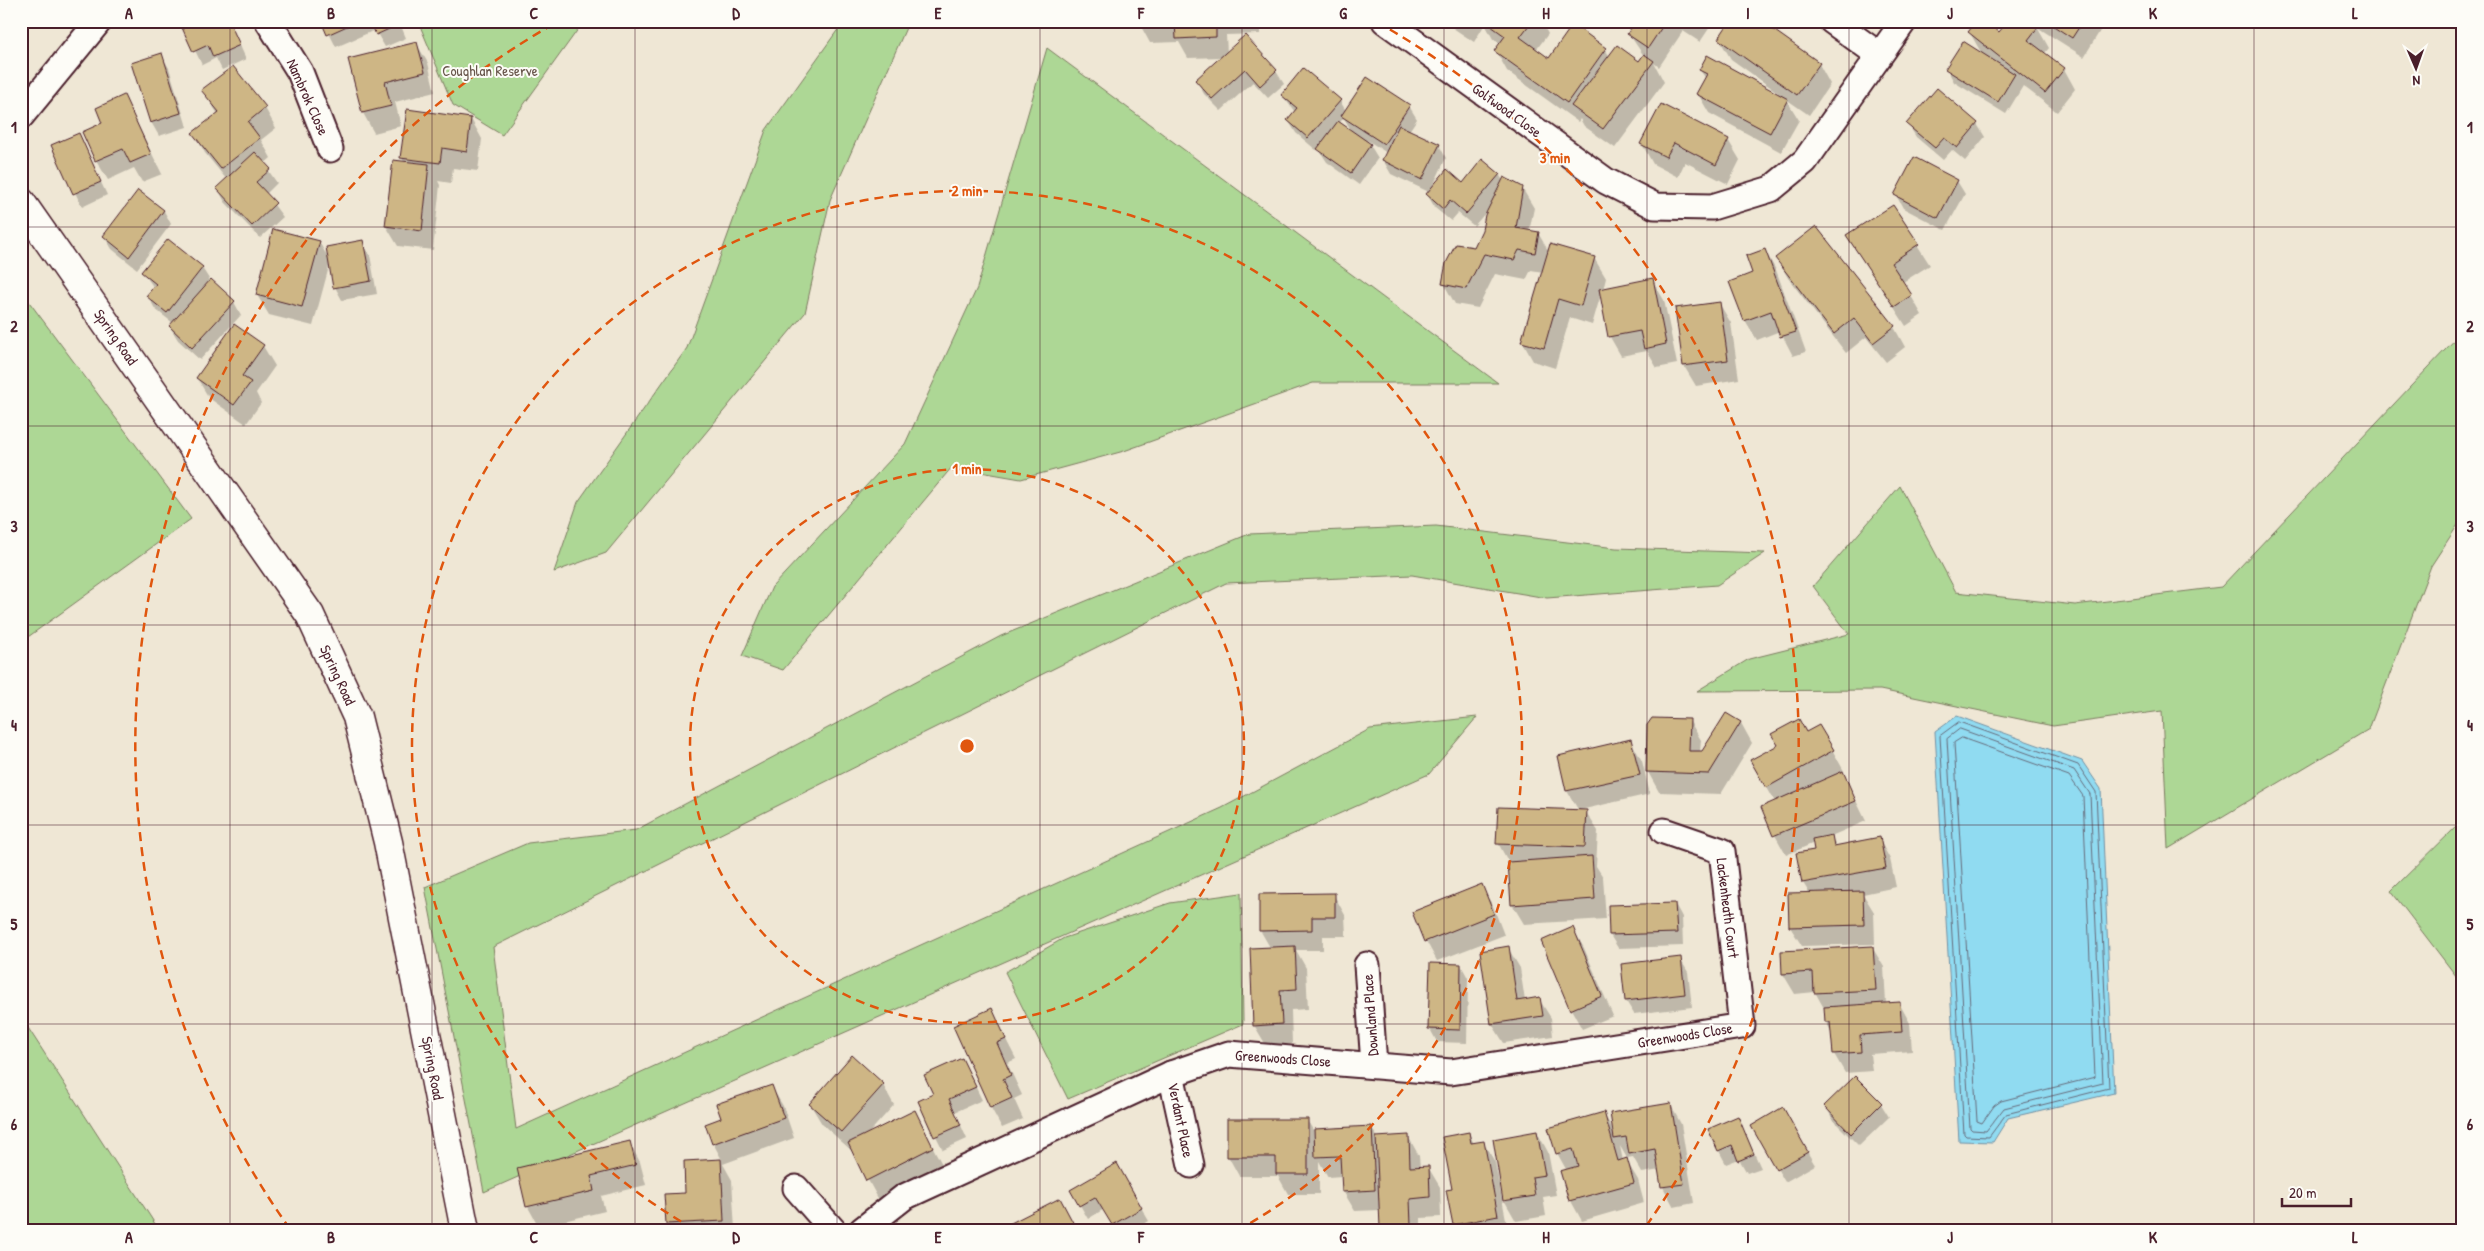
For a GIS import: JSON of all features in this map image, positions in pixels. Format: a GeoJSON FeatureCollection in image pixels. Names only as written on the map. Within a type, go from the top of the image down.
{"type":"FeatureCollection","features":[{"type":"Feature","properties":{"kind":"main road","name":"Spring Road"},"geometry":{"type":"LineString","coordinates":[[21,202],[310,615],[357,717],[388,842],[465,1230]]}},
{"type":"Feature","properties":{"kind":"street"},"geometry":{"type":"LineString","coordinates":[[21,116],[99,21]]}},
{"type":"Feature","properties":{"kind":"street","name":"Nambrok Close"},"geometry":{"type":"LineString","coordinates":[[268,21],[300,72],[330,149]]}},
{"type":"Feature","properties":{"kind":"street","name":"Golfwood Close"},"geometry":{"type":"LineString","coordinates":[[1385,21],[1606,182],[1655,206],[1712,207],[1771,189],[1805,161],[1904,21]]}},
{"type":"Feature","properties":{"kind":"street"},"geometry":{"type":"LineString","coordinates":[[1832,21],[1879,55]]}},
{"type":"Feature","properties":{"kind":"street","name":"Lackenheath Court"},"geometry":{"type":"LineString","coordinates":[[1664,831],[1722,851],[1742,1026]]}},
{"type":"Feature","properties":{"kind":"street","name":"Downland Place"},"geometry":{"type":"LineString","coordinates":[[1367,965],[1374,1065]]}},
{"type":"Feature","properties":{"kind":"street","name":"Greenwoods Close"},"geometry":{"type":"LineString","coordinates":[[862,1230],[904,1197],[1171,1074],[1229,1054],[1451,1072],[1742,1026]]}},
{"type":"Feature","properties":{"kind":"street","name":"Verdant Place"},"geometry":{"type":"LineString","coordinates":[[1171,1074],[1191,1165]]}},
{"type":"Feature","properties":{"kind":"street"},"geometry":{"type":"LineString","coordinates":[[796,1188],[833,1230]]}},
{"type":"Feature","properties":{"kind":"green space","name":"Coughlan Reserve"},"geometry":{"type":"Polygon","coordinates":[[[418,21],[584,21],[502,135],[453,105],[418,21]]]}},
{"type":"Feature","properties":{"kind":"green space"},"geometry":{"type":"Polygon","coordinates":[[[844,21],[909,21],[830,200],[805,313],[606,553],[554,572],[578,502],[687,348],[766,130],[844,21]]]}},
{"type":"Feature","properties":{"kind":"green space"},"geometry":{"type":"Polygon","coordinates":[[[1047,48],[1498,383],[1313,383],[1124,451],[1021,479],[952,467],[783,670],[742,656],[772,587],[905,444],[977,288],[1047,48]]]}},
{"type":"Feature","properties":{"kind":"green space"},"geometry":{"type":"Polygon","coordinates":[[[21,291],[191,519],[21,642],[21,291]]]}},
{"type":"Feature","properties":{"kind":"green space"},"geometry":{"type":"Polygon","coordinates":[[[2463,331],[2463,517],[2431,566],[2369,729],[2168,849],[2162,711],[2053,726],[1880,690],[1697,691],[1749,659],[1849,634],[1813,586],[1900,486],[1956,592],[2075,605],[2221,587],[2463,331]]]}},
{"type":"Feature","properties":{"kind":"green space"},"geometry":{"type":"Polygon","coordinates":[[[1436,526],[1616,548],[1765,553],[1717,585],[1547,598],[1412,575],[1226,583],[493,947],[516,1129],[1222,808],[1370,729],[1477,717],[1429,774],[484,1192],[425,887],[528,843],[636,830],[1001,636],[1249,534],[1436,526]]]}},
{"type":"Feature","properties":{"kind":"green space"},"geometry":{"type":"Polygon","coordinates":[[[2463,820],[2463,985],[2391,891],[2463,820]]]}},
{"type":"Feature","properties":{"kind":"green space"},"geometry":{"type":"Polygon","coordinates":[[[1241,893],[1243,1024],[1068,1099],[1005,972],[1064,938],[1170,903],[1241,893]]]}},
{"type":"Feature","properties":{"kind":"green space"},"geometry":{"type":"Polygon","coordinates":[[[21,1017],[159,1230],[21,1230],[21,1017]]]}},
{"type":"Feature","properties":{"kind":"water"},"geometry":{"type":"Polygon","coordinates":[[[1957,716],[2082,761],[2101,789],[2114,1093],[2008,1118],[1993,1142],[1959,1141],[1935,732],[1957,716]]]}},
{"type":"Feature","properties":{"kind":"building"},"geometry":{"type":"Polygon","coordinates":[[[179,21],[229,21],[240,45],[213,57],[208,45],[193,52],[179,21]]]}},
{"type":"Feature","properties":{"kind":"building"},"geometry":{"type":"Polygon","coordinates":[[[321,21],[358,21],[327,35],[321,21]]]}},
{"type":"Feature","properties":{"kind":"building"},"geometry":{"type":"Polygon","coordinates":[[[370,21],[398,21],[400,24],[376,35],[370,21]]]}},
{"type":"Feature","properties":{"kind":"building"},"geometry":{"type":"Polygon","coordinates":[[[1137,21],[1216,21],[1216,37],[1176,39],[1175,22],[1137,23],[1137,21]]]}},
{"type":"Feature","properties":{"kind":"building"},"geometry":{"type":"Polygon","coordinates":[[[1484,21],[1532,21],[1520,37],[1549,58],[1573,24],[1606,48],[1567,103],[1494,51],[1505,36],[1484,21]]]}},
{"type":"Feature","properties":{"kind":"building"},"geometry":{"type":"Polygon","coordinates":[[[1636,21],[1666,21],[1648,48],[1627,34],[1636,21]]]}},
{"type":"Feature","properties":{"kind":"building"},"geometry":{"type":"Polygon","coordinates":[[[1730,21],[1761,21],[1820,63],[1797,95],[1718,39],[1730,21]]]}},
{"type":"Feature","properties":{"kind":"building"},"geometry":{"type":"Polygon","coordinates":[[[1977,21],[1986,21],[1999,32],[2008,21],[2031,21],[2038,27],[2028,40],[2065,68],[2045,93],[1968,32],[1977,21]]]}},
{"type":"Feature","properties":{"kind":"building"},"geometry":{"type":"Polygon","coordinates":[[[2046,21],[2083,21],[2072,38],[2046,21]]]}},
{"type":"Feature","properties":{"kind":"building"},"geometry":{"type":"Polygon","coordinates":[[[1245,35],[1277,70],[1260,86],[1245,69],[1212,99],[1195,80],[1245,35]]]}},
{"type":"Feature","properties":{"kind":"building"},"geometry":{"type":"Polygon","coordinates":[[[1963,41],[2015,74],[1998,102],[1945,69],[1963,41]]]}},
{"type":"Feature","properties":{"kind":"building"},"geometry":{"type":"Polygon","coordinates":[[[417,42],[425,72],[385,82],[391,106],[362,113],[348,59],[417,42]]]}},
{"type":"Feature","properties":{"kind":"building"},"geometry":{"type":"Polygon","coordinates":[[[1617,45],[1639,61],[1644,54],[1654,61],[1603,129],[1571,106],[1617,45]]]}},
{"type":"Feature","properties":{"kind":"building"},"geometry":{"type":"Polygon","coordinates":[[[162,53],[181,113],[150,123],[131,63],[162,53]]]}},
{"type":"Feature","properties":{"kind":"building"},"geometry":{"type":"Polygon","coordinates":[[[1707,55],[1788,99],[1770,133],[1696,94],[1707,74],[1699,70],[1707,55]]]}},
{"type":"Feature","properties":{"kind":"building"},"geometry":{"type":"Polygon","coordinates":[[[233,66],[266,107],[248,122],[260,138],[221,169],[192,133],[219,112],[201,90],[233,66]]]}},
{"type":"Feature","properties":{"kind":"building"},"geometry":{"type":"Polygon","coordinates":[[[1303,68],[1341,100],[1308,138],[1287,120],[1297,108],[1281,95],[1303,68]]]}},
{"type":"Feature","properties":{"kind":"building"},"geometry":{"type":"Polygon","coordinates":[[[1367,77],[1410,105],[1384,144],[1341,116],[1367,77]]]}},
{"type":"Feature","properties":{"kind":"building"},"geometry":{"type":"Polygon","coordinates":[[[1937,88],[1978,123],[1957,148],[1944,138],[1935,148],[1906,124],[1937,88]]]}},
{"type":"Feature","properties":{"kind":"building"},"geometry":{"type":"Polygon","coordinates":[[[124,95],[151,154],[130,163],[123,149],[95,161],[82,132],[102,123],[96,108],[124,95]]]}},
{"type":"Feature","properties":{"kind":"building"},"geometry":{"type":"Polygon","coordinates":[[[1661,104],[1729,139],[1716,165],[1674,143],[1666,157],[1640,144],[1661,104]]]}},
{"type":"Feature","properties":{"kind":"building"},"geometry":{"type":"Polygon","coordinates":[[[407,109],[471,118],[467,152],[442,148],[440,163],[400,158],[407,109]]]}},
{"type":"Feature","properties":{"kind":"building"},"geometry":{"type":"Polygon","coordinates":[[[1338,121],[1371,144],[1351,173],[1317,149],[1338,121]]]}},
{"type":"Feature","properties":{"kind":"building"},"geometry":{"type":"Polygon","coordinates":[[[1399,125],[1440,144],[1422,180],[1382,160],[1399,125]]]}},
{"type":"Feature","properties":{"kind":"building"},"geometry":{"type":"Polygon","coordinates":[[[79,133],[101,182],[73,194],[51,145],[79,133]]]}},
{"type":"Feature","properties":{"kind":"building"},"geometry":{"type":"Polygon","coordinates":[[[255,152],[271,169],[256,182],[276,203],[252,226],[216,188],[255,152]]]}},
{"type":"Feature","properties":{"kind":"building"},"geometry":{"type":"Polygon","coordinates":[[[1914,157],[1958,180],[1938,218],[1894,195],[1914,157]]]}},
{"type":"Feature","properties":{"kind":"building"},"geometry":{"type":"Polygon","coordinates":[[[1482,159],[1500,174],[1466,214],[1450,200],[1443,209],[1426,194],[1447,169],[1463,183],[1482,159]]]}},
{"type":"Feature","properties":{"kind":"building"},"geometry":{"type":"Polygon","coordinates":[[[393,160],[429,164],[422,231],[385,226],[393,160]]]}},
{"type":"Feature","properties":{"kind":"building"},"geometry":{"type":"Polygon","coordinates":[[[1504,177],[1523,187],[1516,228],[1539,232],[1535,253],[1519,250],[1514,260],[1484,254],[1466,289],[1442,284],[1446,263],[1456,244],[1474,247],[1482,230],[1485,215],[1504,177]]]}},
{"type":"Feature","properties":{"kind":"building"},"geometry":{"type":"Polygon","coordinates":[[[138,190],[164,210],[129,257],[103,236],[138,190]]]}},
{"type":"Feature","properties":{"kind":"building"},"geometry":{"type":"Polygon","coordinates":[[[1893,205],[1919,244],[1891,263],[1912,295],[1894,307],[1846,235],[1893,205]]]}},
{"type":"Feature","properties":{"kind":"building"},"geometry":{"type":"Polygon","coordinates":[[[1816,226],[1895,326],[1873,343],[1854,318],[1834,334],[1775,258],[1816,226]]]}},
{"type":"Feature","properties":{"kind":"building"},"geometry":{"type":"Polygon","coordinates":[[[273,229],[320,241],[302,307],[256,295],[273,229]]]}},
{"type":"Feature","properties":{"kind":"building"},"geometry":{"type":"Polygon","coordinates":[[[168,239],[203,267],[167,313],[146,296],[156,284],[141,272],[168,239]]]}},
{"type":"Feature","properties":{"kind":"building"},"geometry":{"type":"Polygon","coordinates":[[[363,240],[371,281],[333,288],[326,247],[363,240]]]}},
{"type":"Feature","properties":{"kind":"building"},"geometry":{"type":"Polygon","coordinates":[[[1550,244],[1595,257],[1581,306],[1558,299],[1544,348],[1521,342],[1550,244]]]}},
{"type":"Feature","properties":{"kind":"building"},"geometry":{"type":"Polygon","coordinates":[[[1765,249],[1796,332],[1780,337],[1771,311],[1744,321],[1729,282],[1752,273],[1746,256],[1765,249]]]}},
{"type":"Feature","properties":{"kind":"building"},"geometry":{"type":"Polygon","coordinates":[[[1653,278],[1666,344],[1644,349],[1640,331],[1608,337],[1599,289],[1653,278]]]}},
{"type":"Feature","properties":{"kind":"building"},"geometry":{"type":"Polygon","coordinates":[[[211,279],[235,301],[192,348],[169,326],[211,279]]]}},
{"type":"Feature","properties":{"kind":"building"},"geometry":{"type":"Polygon","coordinates":[[[1720,302],[1728,360],[1683,366],[1675,308],[1720,302]]]}},
{"type":"Feature","properties":{"kind":"building"},"geometry":{"type":"Polygon","coordinates":[[[234,324],[264,345],[242,376],[251,382],[234,405],[196,378],[234,324]]]}},
{"type":"Feature","properties":{"kind":"building"},"geometry":{"type":"Polygon","coordinates":[[[1726,713],[1741,722],[1709,774],[1646,772],[1647,725],[1652,718],[1690,719],[1689,751],[1702,751],[1726,713]]]}},
{"type":"Feature","properties":{"kind":"building"},"geometry":{"type":"Polygon","coordinates":[[[1799,719],[1806,732],[1819,725],[1834,750],[1766,788],[1750,760],[1778,745],[1771,734],[1799,719]]]}},
{"type":"Feature","properties":{"kind":"building"},"geometry":{"type":"Polygon","coordinates":[[[1631,739],[1640,775],[1566,791],[1558,756],[1631,739]]]}},
{"type":"Feature","properties":{"kind":"building"},"geometry":{"type":"Polygon","coordinates":[[[1843,771],[1856,801],[1773,836],[1761,807],[1843,771]]]}},
{"type":"Feature","properties":{"kind":"building"},"geometry":{"type":"Polygon","coordinates":[[[1498,807],[1587,810],[1585,847],[1496,844],[1498,807]]]}},
{"type":"Feature","properties":{"kind":"building"},"geometry":{"type":"Polygon","coordinates":[[[1832,835],[1834,846],[1880,837],[1886,868],[1802,883],[1796,853],[1814,850],[1812,839],[1832,835]]]}},
{"type":"Feature","properties":{"kind":"building"},"geometry":{"type":"Polygon","coordinates":[[[1592,856],[1595,899],[1511,905],[1508,862],[1592,856]]]}},
{"type":"Feature","properties":{"kind":"building"},"geometry":{"type":"Polygon","coordinates":[[[1482,884],[1494,914],[1424,942],[1412,912],[1482,884]]]}},
{"type":"Feature","properties":{"kind":"building"},"geometry":{"type":"Polygon","coordinates":[[[1863,891],[1864,925],[1789,927],[1788,893],[1863,891]]]}},
{"type":"Feature","properties":{"kind":"building"},"geometry":{"type":"Polygon","coordinates":[[[1335,893],[1335,917],[1312,917],[1312,930],[1259,931],[1259,894],[1335,893]]]}},
{"type":"Feature","properties":{"kind":"building"},"geometry":{"type":"Polygon","coordinates":[[[1675,903],[1677,933],[1609,935],[1608,905],[1675,903]]]}},
{"type":"Feature","properties":{"kind":"building"},"geometry":{"type":"Polygon","coordinates":[[[1573,927],[1602,996],[1570,1010],[1541,941],[1573,927]]]}},
{"type":"Feature","properties":{"kind":"building"},"geometry":{"type":"Polygon","coordinates":[[[1295,946],[1297,989],[1280,990],[1282,1024],[1253,1026],[1250,948],[1295,946]]]}},
{"type":"Feature","properties":{"kind":"building"},"geometry":{"type":"Polygon","coordinates":[[[1509,946],[1517,1001],[1540,997],[1543,1016],[1491,1024],[1480,951],[1509,946]]]}},
{"type":"Feature","properties":{"kind":"building"},"geometry":{"type":"Polygon","coordinates":[[[1873,946],[1876,990],[1814,993],[1813,972],[1782,974],[1781,951],[1873,946]]]}},
{"type":"Feature","properties":{"kind":"building"},"geometry":{"type":"Polygon","coordinates":[[[1681,957],[1685,994],[1625,1001],[1621,964],[1681,957]]]}},
{"type":"Feature","properties":{"kind":"building"},"geometry":{"type":"Polygon","coordinates":[[[1430,963],[1461,964],[1460,1030],[1428,1029],[1430,963]]]}},
{"type":"Feature","properties":{"kind":"building"},"geometry":{"type":"Polygon","coordinates":[[[1900,1002],[1902,1032],[1860,1035],[1861,1052],[1833,1054],[1830,1022],[1825,1022],[1824,1007],[1900,1002]]]}},
{"type":"Feature","properties":{"kind":"building"},"geometry":{"type":"Polygon","coordinates":[[[992,1008],[1006,1039],[997,1043],[1011,1075],[1003,1079],[1012,1098],[990,1108],[953,1026],[992,1008]]]}},
{"type":"Feature","properties":{"kind":"building"},"geometry":{"type":"Polygon","coordinates":[[[852,1055],[884,1084],[841,1132],[809,1104],[852,1055]]]}},
{"type":"Feature","properties":{"kind":"building"},"geometry":{"type":"Polygon","coordinates":[[[962,1058],[976,1087],[949,1099],[961,1125],[934,1137],[918,1101],[933,1094],[924,1075],[962,1058]]]}},
{"type":"Feature","properties":{"kind":"building"},"geometry":{"type":"Polygon","coordinates":[[[1855,1076],[1882,1103],[1851,1134],[1824,1106],[1855,1076]]]}},
{"type":"Feature","properties":{"kind":"building"},"geometry":{"type":"Polygon","coordinates":[[[772,1085],[784,1118],[712,1144],[705,1124],[721,1118],[716,1104],[772,1085]]]}},
{"type":"Feature","properties":{"kind":"building"},"geometry":{"type":"Polygon","coordinates":[[[1671,1103],[1684,1184],[1661,1187],[1655,1149],[1629,1154],[1626,1137],[1614,1139],[1610,1113],[1671,1103]]]}},
{"type":"Feature","properties":{"kind":"building"},"geometry":{"type":"Polygon","coordinates":[[[1783,1107],[1808,1152],[1776,1170],[1751,1126],[1783,1107]]]}},
{"type":"Feature","properties":{"kind":"building"},"geometry":{"type":"Polygon","coordinates":[[[915,1110],[933,1147],[866,1181],[848,1143],[915,1110]]]}},
{"type":"Feature","properties":{"kind":"building"},"geometry":{"type":"Polygon","coordinates":[[[1604,1112],[1618,1161],[1627,1158],[1634,1183],[1569,1201],[1560,1171],[1578,1166],[1573,1149],[1556,1154],[1548,1128],[1604,1112]]]}},
{"type":"Feature","properties":{"kind":"building"},"geometry":{"type":"Polygon","coordinates":[[[1738,1116],[1754,1154],[1738,1161],[1732,1145],[1718,1151],[1708,1129],[1738,1116]]]}},
{"type":"Feature","properties":{"kind":"building"},"geometry":{"type":"Polygon","coordinates":[[[1227,1119],[1308,1119],[1308,1174],[1276,1174],[1276,1157],[1227,1157],[1227,1119]]]}},
{"type":"Feature","properties":{"kind":"building"},"geometry":{"type":"Polygon","coordinates":[[[1372,1126],[1375,1190],[1342,1192],[1340,1156],[1315,1157],[1314,1129],[1372,1126]]]}},
{"type":"Feature","properties":{"kind":"building"},"geometry":{"type":"Polygon","coordinates":[[[1537,1131],[1545,1175],[1532,1177],[1535,1196],[1503,1201],[1493,1139],[1537,1131]]]}},
{"type":"Feature","properties":{"kind":"building"},"geometry":{"type":"Polygon","coordinates":[[[1469,1132],[1471,1143],[1484,1141],[1498,1216],[1453,1225],[1446,1190],[1452,1189],[1442,1137],[1469,1132]]]}},
{"type":"Feature","properties":{"kind":"building"},"geometry":{"type":"Polygon","coordinates":[[[1409,1135],[1410,1167],[1429,1166],[1430,1197],[1410,1199],[1411,1225],[1380,1227],[1376,1137],[1409,1135]]]}},
{"type":"Feature","properties":{"kind":"building"},"geometry":{"type":"Polygon","coordinates":[[[630,1141],[636,1165],[591,1176],[594,1191],[526,1207],[517,1168],[630,1141]]]}},
{"type":"Feature","properties":{"kind":"building"},"geometry":{"type":"Polygon","coordinates":[[[721,1159],[724,1221],[666,1224],[664,1194],[685,1193],[684,1161],[721,1159]]]}},
{"type":"Feature","properties":{"kind":"building"},"geometry":{"type":"Polygon","coordinates":[[[1117,1163],[1142,1208],[1112,1225],[1095,1197],[1079,1206],[1070,1190],[1117,1163]]]}},
{"type":"Feature","properties":{"kind":"building"},"geometry":{"type":"Polygon","coordinates":[[[1060,1198],[1077,1230],[1009,1230],[1007,1225],[1060,1198]]]}}]}
